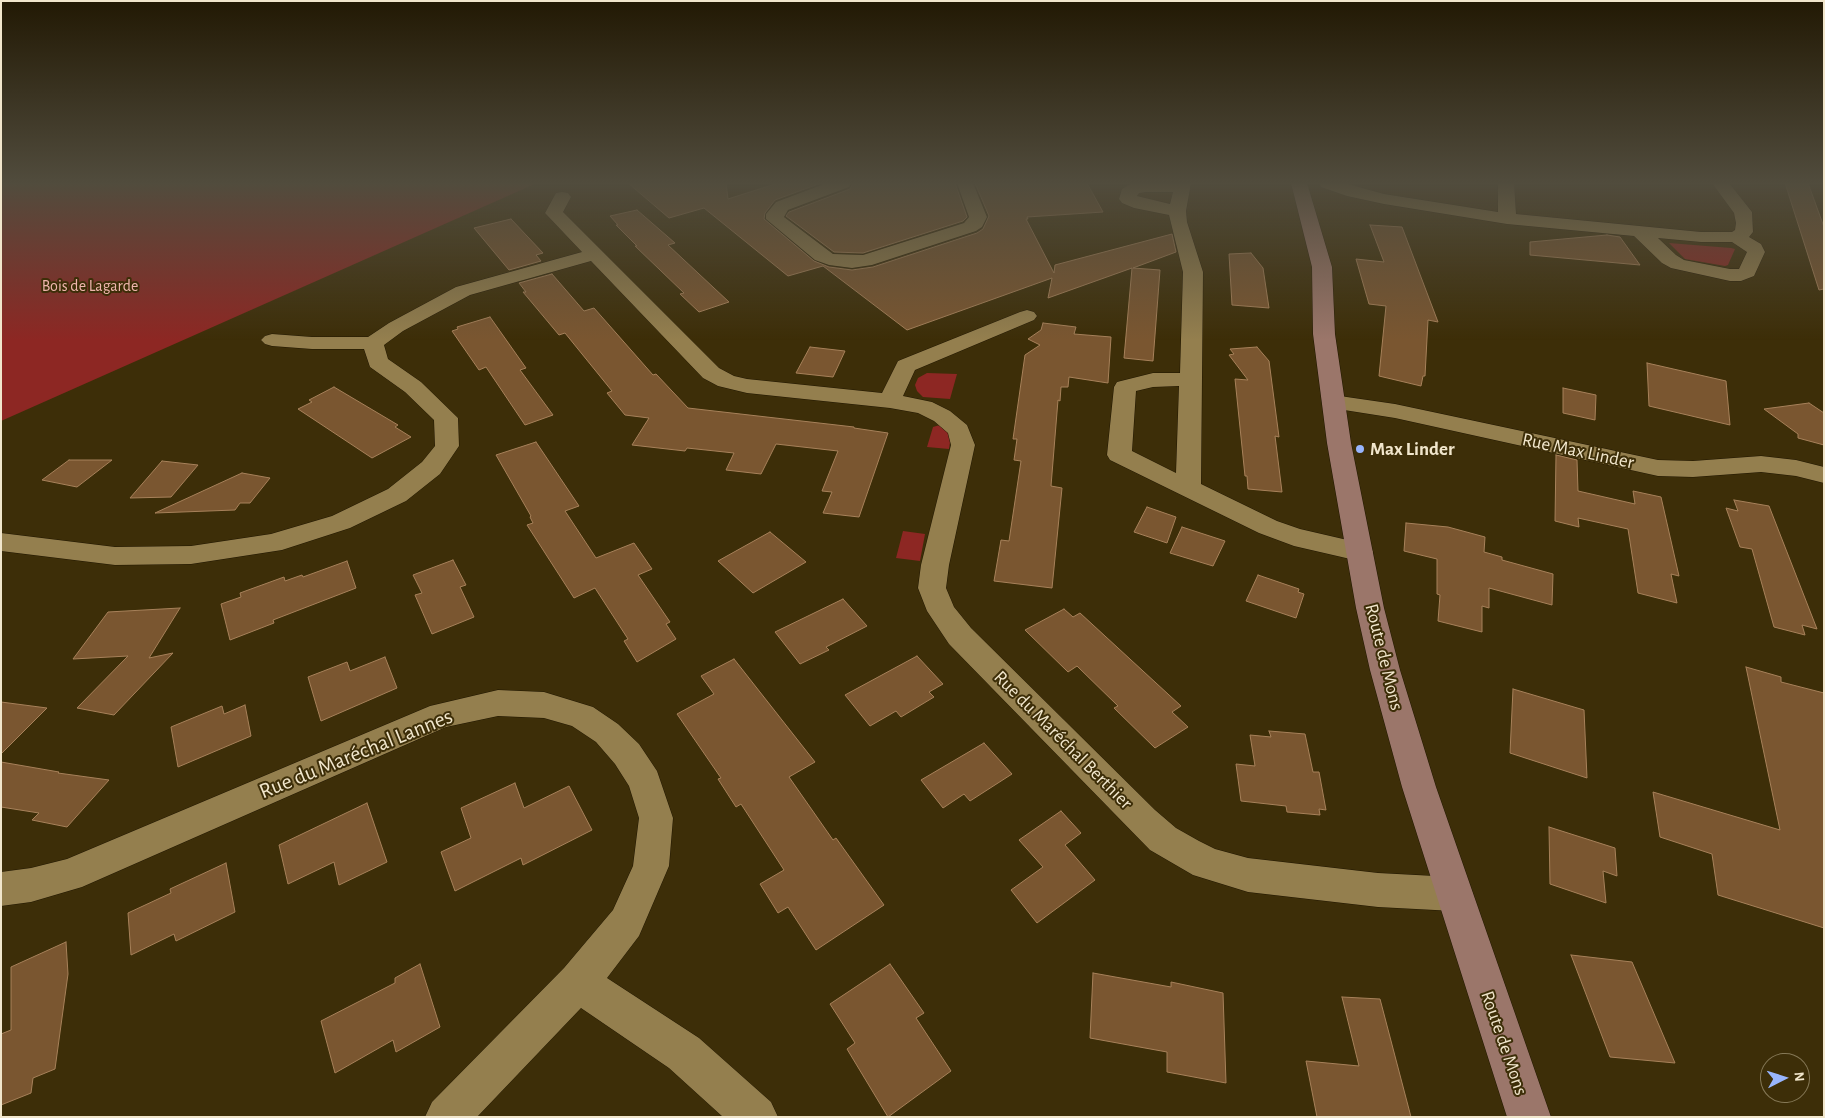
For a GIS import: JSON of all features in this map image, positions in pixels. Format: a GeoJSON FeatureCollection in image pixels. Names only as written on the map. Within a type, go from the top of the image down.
{"type":"FeatureCollection","features":[{"type":"Feature","properties":{"kind":"main road","name":"Route de Mons"},"geometry":{"type":"LineString","coordinates":[[1317,235],[1322,267],[1324,334],[1333,402],[1359,552],[1385,670],[1419,787],[1529,1117]]}},
{"type":"Feature","properties":{"kind":"street","name":"Rue du Maréchal Berthier"},"geometry":{"type":"LineString","coordinates":[[576,235],[711,373],[718,377],[747,386],[890,401],[924,407],[942,416],[959,430],[963,445],[935,564],[932,588],[940,612],[960,636],[1150,827],[1186,854],[1226,870],[1248,875],[1378,890],[1454,894]]}},
{"type":"Feature","properties":{"kind":"street"},"geometry":{"type":"LineString","coordinates":[[796,235],[822,256],[829,259],[852,262],[865,261],[945,235]]}},
{"type":"Feature","properties":{"kind":"street"},"geometry":{"type":"LineString","coordinates":[[1182,235],[1192,272],[1188,489]]}},
{"type":"Feature","properties":{"kind":"street"},"geometry":{"type":"LineString","coordinates":[[1643,235],[1669,259],[1690,268],[1740,275],[1747,272],[1756,252],[1754,248],[1736,237],[1679,235]]}},
{"type":"Feature","properties":{"kind":"street"},"geometry":{"type":"LineString","coordinates":[[272,340],[312,344],[372,343],[396,327],[463,291],[595,254]]}},
{"type":"Feature","properties":{"kind":"street"},"geometry":{"type":"LineString","coordinates":[[890,401],[906,366],[1027,316]]}},
{"type":"Feature","properties":{"kind":"street"},"geometry":{"type":"LineString","coordinates":[[1,542],[115,556],[191,555],[281,540],[342,522],[397,495],[431,468],[447,446],[446,418],[413,387],[378,362],[372,343]]}},
{"type":"Feature","properties":{"kind":"street"},"geometry":{"type":"LineString","coordinates":[[1190,381],[1177,379],[1153,380],[1125,387],[1119,455],[1240,515],[1294,537],[1359,552]]}},
{"type":"Feature","properties":{"kind":"street","name":"Rue Max Linder"},"geometry":{"type":"LineString","coordinates":[[1333,402],[1395,411],[1658,468],[1693,469],[1761,464],[1796,468],[1824,475]]}},
{"type":"Feature","properties":{"kind":"street","name":"Rue du Maréchal Lannes"},"geometry":{"type":"LineString","coordinates":[[1,889],[40,883],[69,875],[441,715],[498,703],[544,705],[582,716],[607,733],[627,754],[644,781],[656,818],[651,866],[626,923],[578,982],[447,1117]]}},
{"type":"Feature","properties":{"kind":"street"},"geometry":{"type":"LineString","coordinates":[[578,982],[684,1053],[756,1117]]}},
{"type":"Feature","properties":{"kind":"green space","name":"Bois de Lagarde"},"geometry":{"type":"Polygon","coordinates":[[[1,235],[420,235],[1,421],[1,235]]]}},
{"type":"Feature","properties":{"kind":"green space"},"geometry":{"type":"Polygon","coordinates":[[[1669,243],[1735,249],[1728,265],[1725,266],[1685,259],[1669,243]]]}},
{"type":"Feature","properties":{"kind":"green space"},"geometry":{"type":"Polygon","coordinates":[[[927,373],[957,374],[950,399],[923,397],[917,391],[915,385],[918,378],[927,373]]]}},
{"type":"Feature","properties":{"kind":"green space"},"geometry":{"type":"Polygon","coordinates":[[[940,425],[951,435],[949,449],[927,447],[933,427],[940,425]]]}},
{"type":"Feature","properties":{"kind":"green space"},"geometry":{"type":"Polygon","coordinates":[[[903,531],[925,534],[920,561],[896,558],[903,531]]]}},
{"type":"Feature","properties":{"kind":"building"},"geometry":{"type":"Polygon","coordinates":[[[480,235],[526,235],[543,253],[536,255],[541,261],[509,270],[480,235]]]}},
{"type":"Feature","properties":{"kind":"building"},"geometry":{"type":"Polygon","coordinates":[[[626,235],[666,235],[675,243],[668,245],[729,302],[699,312],[680,294],[684,293],[635,246],[637,246],[626,235]]]}},
{"type":"Feature","properties":{"kind":"building"},"geometry":{"type":"Polygon","coordinates":[[[738,235],[783,235],[814,261],[829,267],[852,270],[873,267],[970,235],[1034,235],[1054,273],[1055,265],[1168,235],[1172,235],[1176,252],[1133,268],[1160,270],[1153,361],[1124,358],[1132,268],[1048,298],[1052,278],[907,330],[823,266],[788,276],[738,235]]]}},
{"type":"Feature","properties":{"kind":"building"},"geometry":{"type":"Polygon","coordinates":[[[812,235],[919,235],[863,253],[834,252],[812,235]]]}},
{"type":"Feature","properties":{"kind":"building"},"geometry":{"type":"Polygon","coordinates":[[[1374,235],[1405,235],[1438,322],[1428,320],[1425,376],[1423,376],[1421,386],[1379,376],[1386,306],[1369,304],[1356,259],[1384,262],[1374,235]]]}},
{"type":"Feature","properties":{"kind":"building"},"geometry":{"type":"Polygon","coordinates":[[[1605,235],[1620,237],[1640,265],[1530,255],[1530,242],[1605,235]]]}},
{"type":"Feature","properties":{"kind":"building"},"geometry":{"type":"Polygon","coordinates":[[[1802,235],[1824,235],[1824,289],[1819,290],[1802,235]]]}},
{"type":"Feature","properties":{"kind":"building"},"geometry":{"type":"Polygon","coordinates":[[[1251,253],[1263,268],[1269,308],[1232,305],[1229,254],[1251,253]]]}},
{"type":"Feature","properties":{"kind":"building"},"geometry":{"type":"Polygon","coordinates":[[[552,274],[584,311],[594,308],[653,375],[656,374],[688,408],[854,427],[888,433],[859,517],[823,513],[832,492],[822,491],[838,451],[776,444],[761,474],[726,470],[734,453],[687,448],[685,451],[632,445],[649,418],[625,415],[607,393],[612,391],[565,333],[559,335],[523,292],[526,292],[519,283],[552,274]]]}},
{"type":"Feature","properties":{"kind":"building"},"geometry":{"type":"Polygon","coordinates":[[[490,317],[526,368],[520,370],[553,415],[525,425],[486,367],[479,370],[452,331],[458,329],[457,327],[490,317]]]}},
{"type":"Feature","properties":{"kind":"building"},"geometry":{"type":"Polygon","coordinates":[[[1043,323],[1076,327],[1074,334],[1111,337],[1108,383],[1069,377],[1068,387],[1061,387],[1060,401],[1058,400],[1051,486],[1062,488],[1052,588],[994,581],[1001,540],[1009,541],[1021,461],[1014,460],[1017,439],[1013,439],[1025,355],[1040,345],[1028,339],[1041,330],[1043,323]]]}},
{"type":"Feature","properties":{"kind":"building"},"geometry":{"type":"Polygon","coordinates":[[[810,347],[845,351],[833,377],[796,373],[810,347]]]}},
{"type":"Feature","properties":{"kind":"building"},"geometry":{"type":"Polygon","coordinates":[[[1257,347],[1269,361],[1279,437],[1275,436],[1282,492],[1248,489],[1247,476],[1245,476],[1235,379],[1248,380],[1229,355],[1234,354],[1230,349],[1257,347]]]}},
{"type":"Feature","properties":{"kind":"building"},"geometry":{"type":"Polygon","coordinates":[[[1647,363],[1726,381],[1730,425],[1649,406],[1647,363]]]}},
{"type":"Feature","properties":{"kind":"building"},"geometry":{"type":"Polygon","coordinates":[[[334,387],[398,425],[395,427],[411,437],[372,458],[298,409],[312,402],[309,400],[334,387]]]}},
{"type":"Feature","properties":{"kind":"building"},"geometry":{"type":"Polygon","coordinates":[[[1563,388],[1596,395],[1595,420],[1563,413],[1563,388]]]}},
{"type":"Feature","properties":{"kind":"building"},"geometry":{"type":"Polygon","coordinates":[[[1809,403],[1824,413],[1824,445],[1798,438],[1798,434],[1764,409],[1809,403]]]}},
{"type":"Feature","properties":{"kind":"building"},"geometry":{"type":"Polygon","coordinates":[[[536,442],[579,506],[565,511],[596,558],[634,543],[652,569],[638,575],[670,622],[666,624],[676,639],[637,662],[624,641],[628,639],[595,588],[574,598],[527,525],[533,523],[531,516],[496,455],[536,442]]]}},
{"type":"Feature","properties":{"kind":"building"},"geometry":{"type":"Polygon","coordinates":[[[1556,455],[1577,460],[1578,491],[1635,504],[1633,491],[1661,497],[1679,576],[1671,574],[1677,603],[1638,593],[1628,529],[1578,518],[1579,527],[1555,521],[1556,455]]]}},
{"type":"Feature","properties":{"kind":"building"},"geometry":{"type":"Polygon","coordinates":[[[69,460],[112,460],[77,487],[42,480],[69,460]]]}},
{"type":"Feature","properties":{"kind":"building"},"geometry":{"type":"Polygon","coordinates":[[[162,461],[198,465],[171,497],[130,498],[162,461]]]}},
{"type":"Feature","properties":{"kind":"building"},"geometry":{"type":"Polygon","coordinates":[[[242,473],[270,478],[250,503],[240,503],[235,510],[155,513],[242,473]]]}},
{"type":"Feature","properties":{"kind":"building"},"geometry":{"type":"Polygon","coordinates":[[[1734,500],[1769,506],[1817,629],[1802,625],[1805,635],[1774,627],[1752,549],[1740,547],[1726,508],[1738,511],[1734,500]]]}},
{"type":"Feature","properties":{"kind":"building"},"geometry":{"type":"Polygon","coordinates":[[[1147,507],[1176,517],[1167,543],[1134,532],[1147,507]]]}},
{"type":"Feature","properties":{"kind":"building"},"geometry":{"type":"Polygon","coordinates":[[[1406,523],[1448,527],[1485,537],[1484,552],[1502,557],[1502,560],[1553,574],[1552,605],[1489,588],[1489,608],[1482,606],[1482,632],[1438,621],[1440,595],[1437,594],[1437,559],[1404,551],[1406,523]]]}},
{"type":"Feature","properties":{"kind":"building"},"geometry":{"type":"Polygon","coordinates":[[[1182,527],[1225,541],[1213,566],[1170,553],[1182,527]]]}},
{"type":"Feature","properties":{"kind":"building"},"geometry":{"type":"Polygon","coordinates":[[[770,532],[806,562],[753,593],[718,561],[770,532]]]}},
{"type":"Feature","properties":{"kind":"building"},"geometry":{"type":"Polygon","coordinates":[[[453,560],[466,585],[460,587],[474,617],[432,634],[415,595],[422,593],[413,575],[453,560]]]}},
{"type":"Feature","properties":{"kind":"building"},"geometry":{"type":"Polygon","coordinates":[[[347,561],[356,588],[273,620],[274,623],[230,640],[221,604],[241,597],[240,593],[284,577],[285,581],[302,575],[303,577],[347,561]]]}},
{"type":"Feature","properties":{"kind":"building"},"geometry":{"type":"Polygon","coordinates":[[[1258,575],[1299,589],[1298,592],[1304,594],[1296,618],[1246,601],[1258,575]]]}},
{"type":"Feature","properties":{"kind":"building"},"geometry":{"type":"Polygon","coordinates":[[[843,599],[867,626],[826,647],[829,650],[800,664],[775,632],[843,599]]]}},
{"type":"Feature","properties":{"kind":"building"},"geometry":{"type":"Polygon","coordinates":[[[180,608],[149,658],[173,653],[114,715],[77,708],[128,656],[73,659],[108,612],[180,608]]]}},
{"type":"Feature","properties":{"kind":"building"},"geometry":{"type":"Polygon","coordinates":[[[1064,609],[1073,617],[1080,613],[1181,706],[1172,712],[1188,727],[1155,748],[1114,708],[1118,706],[1077,666],[1068,672],[1025,630],[1064,609]]]}},
{"type":"Feature","properties":{"kind":"building"},"geometry":{"type":"Polygon","coordinates":[[[917,656],[943,684],[929,692],[934,697],[901,717],[896,711],[870,726],[845,695],[917,656]]]}},
{"type":"Feature","properties":{"kind":"building"},"geometry":{"type":"Polygon","coordinates":[[[385,657],[397,688],[321,721],[308,677],[347,662],[350,671],[385,657]]]}},
{"type":"Feature","properties":{"kind":"building"},"geometry":{"type":"Polygon","coordinates":[[[734,659],[815,762],[789,777],[833,840],[836,838],[884,905],[816,950],[788,907],[778,913],[760,884],[784,870],[741,804],[736,807],[718,779],[721,778],[677,714],[714,694],[701,676],[734,659]]]}},
{"type":"Feature","properties":{"kind":"building"},"geometry":{"type":"Polygon","coordinates":[[[1746,667],[1781,677],[1781,682],[1824,693],[1824,928],[1718,895],[1712,854],[1660,837],[1653,792],[1780,830],[1746,667]]]}},
{"type":"Feature","properties":{"kind":"building"},"geometry":{"type":"Polygon","coordinates":[[[1513,689],[1584,710],[1587,778],[1510,753],[1513,689]]]}},
{"type":"Feature","properties":{"kind":"building"},"geometry":{"type":"Polygon","coordinates":[[[1,702],[47,708],[1,754],[1,702]]]}},
{"type":"Feature","properties":{"kind":"building"},"geometry":{"type":"Polygon","coordinates":[[[245,705],[251,736],[178,767],[171,727],[222,706],[224,714],[245,705]]]}},
{"type":"Feature","properties":{"kind":"building"},"geometry":{"type":"Polygon","coordinates":[[[1269,731],[1305,734],[1313,772],[1319,772],[1326,810],[1319,809],[1320,815],[1287,812],[1286,806],[1241,801],[1236,764],[1255,766],[1250,735],[1271,737],[1269,731]]]}},
{"type":"Feature","properties":{"kind":"building"},"geometry":{"type":"Polygon","coordinates":[[[984,743],[1012,774],[970,801],[964,794],[943,808],[921,780],[984,743]]]}},
{"type":"Feature","properties":{"kind":"building"},"geometry":{"type":"Polygon","coordinates":[[[1,762],[109,780],[67,827],[32,820],[39,813],[1,807],[1,762]]]}},
{"type":"Feature","properties":{"kind":"building"},"geometry":{"type":"Polygon","coordinates":[[[515,783],[524,808],[569,786],[592,830],[523,865],[521,858],[455,891],[441,852],[471,838],[461,808],[515,783]]]}},
{"type":"Feature","properties":{"kind":"building"},"geometry":{"type":"Polygon","coordinates":[[[367,803],[387,862],[339,885],[334,862],[288,884],[279,845],[367,803]]]}},
{"type":"Feature","properties":{"kind":"building"},"geometry":{"type":"Polygon","coordinates":[[[1061,811],[1081,833],[1065,845],[1095,880],[1037,923],[1011,890],[1043,867],[1019,840],[1061,811]]]}},
{"type":"Feature","properties":{"kind":"building"},"geometry":{"type":"Polygon","coordinates":[[[1549,827],[1615,848],[1617,876],[1603,871],[1606,903],[1550,884],[1549,827]]]}},
{"type":"Feature","properties":{"kind":"building"},"geometry":{"type":"Polygon","coordinates":[[[226,863],[235,912],[176,941],[174,934],[131,955],[128,913],[171,893],[170,889],[226,863]]]}},
{"type":"Feature","properties":{"kind":"building"},"geometry":{"type":"Polygon","coordinates":[[[66,942],[68,974],[55,1069],[33,1078],[31,1093],[1,1105],[1,1034],[11,1030],[11,967],[66,942]]]}},
{"type":"Feature","properties":{"kind":"building"},"geometry":{"type":"Polygon","coordinates":[[[1571,955],[1632,962],[1675,1063],[1610,1057],[1571,955]]]}},
{"type":"Feature","properties":{"kind":"building"},"geometry":{"type":"Polygon","coordinates":[[[420,964],[440,1027],[396,1052],[393,1040],[335,1073],[321,1021],[395,983],[395,978],[420,964]]]}},
{"type":"Feature","properties":{"kind":"building"},"geometry":{"type":"Polygon","coordinates":[[[890,964],[924,1013],[916,1018],[951,1071],[888,1117],[847,1049],[855,1043],[830,1004],[890,964]]]}},
{"type":"Feature","properties":{"kind":"building"},"geometry":{"type":"Polygon","coordinates":[[[1093,973],[1171,987],[1171,982],[1223,993],[1226,1083],[1167,1072],[1167,1052],[1090,1038],[1093,973]]]}},
{"type":"Feature","properties":{"kind":"building"},"geometry":{"type":"Polygon","coordinates":[[[1342,997],[1380,999],[1411,1117],[1317,1117],[1306,1061],[1359,1066],[1342,997]]]}},
{"type":"Feature","properties":{"kind":"place","name":"Max Linder"},"geometry":{"type":"Point","coordinates":[1360,449]}}]}
